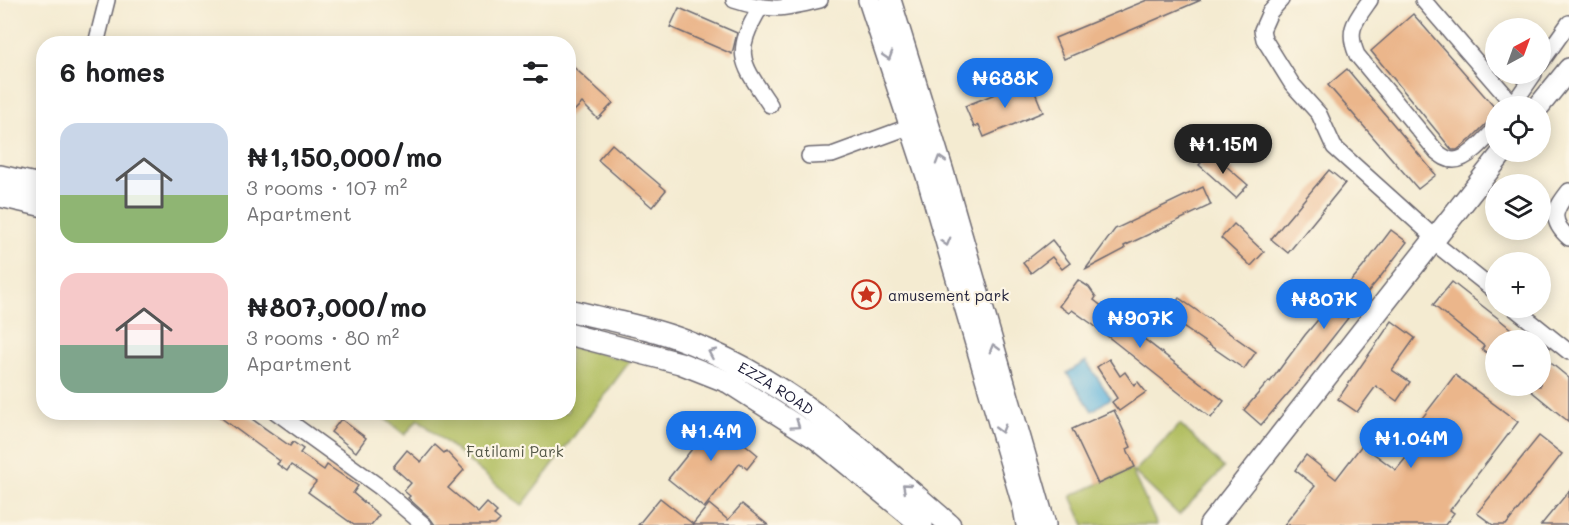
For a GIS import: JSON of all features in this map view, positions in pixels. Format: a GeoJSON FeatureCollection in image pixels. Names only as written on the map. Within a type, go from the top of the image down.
{"type":"FeatureCollection","features":[{"type":"Feature","properties":{"kind":"main road"},"geometry":{"type":"LineString","coordinates":[[869,0],[911,126],[1024,508],[1027,525]]}},
{"type":"Feature","properties":{"kind":"main road"},"geometry":{"type":"LineString","coordinates":[[890,0],[944,172],[1045,525]]}},
{"type":"Feature","properties":{"kind":"main road"},"geometry":{"type":"LineString","coordinates":[[1547,96],[1569,70]]}},
{"type":"Feature","properties":{"kind":"main road"},"geometry":{"type":"LineString","coordinates":[[1210,525],[1495,162]]}},
{"type":"Feature","properties":{"kind":"main road"},"geometry":{"type":"LineString","coordinates":[[0,176],[36,184]]}},
{"type":"Feature","properties":{"kind":"main road"},"geometry":{"type":"LineString","coordinates":[[0,196],[36,204]]}},
{"type":"Feature","properties":{"kind":"main road","name":"EZZA ROAD"},"geometry":{"type":"LineString","coordinates":[[576,312],[637,326],[688,342],[735,363],[784,390],[829,422],[950,525]]}},
{"type":"Feature","properties":{"kind":"main road"},"geometry":{"type":"LineString","coordinates":[[631,349],[637,326]]}},
{"type":"Feature","properties":{"kind":"main road","name":"EZZA ROAD"},"geometry":{"type":"LineString","coordinates":[[576,336],[680,363],[728,382],[817,439],[917,523]]}},
{"type":"Feature","properties":{"kind":"street"},"geometry":{"type":"LineString","coordinates":[[98,36],[107,0]]}},
{"type":"Feature","properties":{"kind":"street"},"geometry":{"type":"LineString","coordinates":[[734,0],[760,8],[780,9],[820,0]]}},
{"type":"Feature","properties":{"kind":"street"},"geometry":{"type":"LineString","coordinates":[[1281,0],[1270,12],[1262,30],[1264,39],[1292,84],[1319,114],[1334,147],[1433,239],[1485,283]]}},
{"type":"Feature","properties":{"kind":"street"},"geometry":{"type":"LineString","coordinates":[[1370,0],[1354,24],[1351,34],[1351,42],[1357,55],[1437,152],[1445,158],[1461,159],[1485,140]]}},
{"type":"Feature","properties":{"kind":"street"},"geometry":{"type":"LineString","coordinates":[[1434,4],[1506,96]]}},
{"type":"Feature","properties":{"kind":"street"},"geometry":{"type":"LineString","coordinates":[[760,8],[749,27],[742,58],[751,77],[770,105]]}},
{"type":"Feature","properties":{"kind":"street"},"geometry":{"type":"LineString","coordinates":[[1551,48],[1569,23]]}},
{"type":"Feature","properties":{"kind":"street"},"geometry":{"type":"LineString","coordinates":[[809,156],[832,155],[911,126]]}},
{"type":"Feature","properties":{"kind":"street"},"geometry":{"type":"LineString","coordinates":[[1569,191],[1556,212],[1555,219],[1558,228],[1569,238]]}},
{"type":"Feature","properties":{"kind":"street"},"geometry":{"type":"LineString","coordinates":[[1526,318],[1569,352]]}},
{"type":"Feature","properties":{"kind":"street"},"geometry":{"type":"LineString","coordinates":[[287,420],[381,489],[424,525]]}},
{"type":"Feature","properties":{"kind":"green space","name":"Fatilami Park"},"geometry":{"type":"Polygon","coordinates":[[[576,348],[630,361],[522,506],[419,420],[576,420],[576,348]]]}},
{"type":"Feature","properties":{"kind":"green space","name":"Fatilami Park"},"geometry":{"type":"Polygon","coordinates":[[[387,420],[417,420],[405,435],[387,420]]]}},
{"type":"Feature","properties":{"kind":"green space"},"geometry":{"type":"Polygon","coordinates":[[[1180,424],[1224,468],[1179,515],[1134,472],[1180,424]]]}},
{"type":"Feature","properties":{"kind":"green space"},"geometry":{"type":"Polygon","coordinates":[[[1131,469],[1157,525],[1084,525],[1071,496],[1131,469]]]}},
{"type":"Feature","properties":{"kind":"water"},"geometry":{"type":"Polygon","coordinates":[[[1086,361],[1111,398],[1092,411],[1067,373],[1086,361]]]}},
{"type":"Feature","properties":{"kind":"building"},"geometry":{"type":"Polygon","coordinates":[[[1147,0],[1201,0],[1064,59],[1055,38],[1147,0]]]}},
{"type":"Feature","properties":{"kind":"building"},"geometry":{"type":"Polygon","coordinates":[[[679,8],[737,33],[732,54],[670,27],[679,8]]]}},
{"type":"Feature","properties":{"kind":"building"},"geometry":{"type":"Polygon","coordinates":[[[1413,14],[1485,96],[1485,125],[1457,150],[1452,150],[1371,51],[1413,14]]]}},
{"type":"Feature","properties":{"kind":"building"},"geometry":{"type":"Polygon","coordinates":[[[576,69],[613,103],[598,119],[582,103],[576,109],[576,69]]]}},
{"type":"Feature","properties":{"kind":"building"},"geometry":{"type":"Polygon","coordinates":[[[1347,69],[1436,175],[1418,189],[1328,85],[1347,69]]]}},
{"type":"Feature","properties":{"kind":"building"},"geometry":{"type":"Polygon","coordinates":[[[1030,80],[1043,112],[984,137],[979,125],[974,127],[965,106],[1030,80]]]}},
{"type":"Feature","properties":{"kind":"building"},"geometry":{"type":"Polygon","coordinates":[[[612,144],[666,190],[652,207],[598,160],[612,144]]]}},
{"type":"Feature","properties":{"kind":"building"},"geometry":{"type":"Polygon","coordinates":[[[1210,152],[1248,185],[1236,198],[1199,165],[1210,152]]]}},
{"type":"Feature","properties":{"kind":"building"},"geometry":{"type":"Polygon","coordinates":[[[1329,170],[1345,183],[1288,253],[1271,239],[1329,170]]]}},
{"type":"Feature","properties":{"kind":"building"},"geometry":{"type":"Polygon","coordinates":[[[1203,187],[1211,205],[1124,246],[1125,249],[1085,270],[1115,229],[1203,187]]]}},
{"type":"Feature","properties":{"kind":"building"},"geometry":{"type":"Polygon","coordinates":[[[1234,224],[1264,252],[1251,266],[1221,238],[1234,224]]]}},
{"type":"Feature","properties":{"kind":"building"},"geometry":{"type":"Polygon","coordinates":[[[1391,230],[1407,242],[1293,388],[1261,425],[1244,410],[1270,382],[1305,335],[1391,230]]]}},
{"type":"Feature","properties":{"kind":"building"},"geometry":{"type":"Polygon","coordinates":[[[1052,240],[1070,263],[1062,269],[1052,257],[1031,273],[1023,263],[1052,240]]]}},
{"type":"Feature","properties":{"kind":"building"},"geometry":{"type":"Polygon","coordinates":[[[1078,280],[1089,287],[1096,297],[1094,300],[1224,401],[1211,418],[1092,324],[1072,310],[1069,313],[1059,306],[1078,280]]]}},
{"type":"Feature","properties":{"kind":"building"},"geometry":{"type":"Polygon","coordinates":[[[1452,282],[1485,308],[1485,318],[1498,318],[1512,330],[1485,330],[1485,351],[1482,349],[1484,346],[1433,305],[1452,282]]]}},
{"type":"Feature","properties":{"kind":"building"},"geometry":{"type":"Polygon","coordinates":[[[1179,298],[1256,352],[1244,369],[1167,316],[1179,298]]]}},
{"type":"Feature","properties":{"kind":"building"},"geometry":{"type":"Polygon","coordinates":[[[1392,321],[1415,338],[1392,370],[1410,382],[1397,401],[1376,386],[1357,412],[1338,399],[1392,321]]]}},
{"type":"Feature","properties":{"kind":"building"},"geometry":{"type":"Polygon","coordinates":[[[1109,359],[1120,376],[1125,372],[1134,385],[1138,382],[1146,392],[1119,411],[1112,402],[1117,398],[1097,367],[1109,359]]]}},
{"type":"Feature","properties":{"kind":"building"},"geometry":{"type":"Polygon","coordinates":[[[1551,363],[1569,378],[1569,422],[1537,396],[1551,396],[1551,363]]]}},
{"type":"Feature","properties":{"kind":"building"},"geometry":{"type":"Polygon","coordinates":[[[1455,375],[1518,422],[1450,510],[1454,513],[1445,525],[1284,525],[1315,486],[1295,470],[1306,455],[1336,479],[1362,445],[1396,470],[1429,430],[1419,422],[1455,375]]]}},
{"type":"Feature","properties":{"kind":"building"},"geometry":{"type":"Polygon","coordinates":[[[1114,410],[1131,447],[1127,449],[1135,467],[1098,484],[1072,429],[1114,410]]]}},
{"type":"Feature","properties":{"kind":"building"},"geometry":{"type":"Polygon","coordinates":[[[710,415],[758,455],[747,469],[740,463],[704,508],[668,479],[704,434],[698,429],[710,415]]]}},
{"type":"Feature","properties":{"kind":"building"},"geometry":{"type":"Polygon","coordinates":[[[224,420],[253,420],[290,446],[293,442],[303,449],[300,453],[324,470],[327,465],[358,486],[353,493],[379,515],[371,525],[354,525],[308,492],[316,482],[291,465],[287,471],[277,464],[280,461],[224,420]]]}},
{"type":"Feature","properties":{"kind":"building"},"geometry":{"type":"Polygon","coordinates":[[[342,420],[366,438],[356,452],[331,432],[342,420]]]}},
{"type":"Feature","properties":{"kind":"building"},"geometry":{"type":"Polygon","coordinates":[[[1539,436],[1562,454],[1506,525],[1493,525],[1477,513],[1539,436]]]}},
{"type":"Feature","properties":{"kind":"building"},"geometry":{"type":"Polygon","coordinates":[[[435,445],[444,453],[446,451],[464,470],[448,488],[478,513],[487,503],[497,512],[494,515],[500,520],[495,525],[435,525],[408,498],[410,496],[404,491],[411,483],[393,467],[407,450],[421,462],[435,445]]]}},
{"type":"Feature","properties":{"kind":"building"},"geometry":{"type":"Polygon","coordinates":[[[1569,491],[1569,525],[1541,525],[1569,491]]]}},
{"type":"Feature","properties":{"kind":"building"},"geometry":{"type":"Polygon","coordinates":[[[660,498],[693,524],[709,504],[728,520],[742,504],[768,525],[638,525],[660,498]]]}},
{"type":"Feature","properties":{"kind":"place","name":"amusement park"},"geometry":{"type":"Point","coordinates":[867,295]}}]}
